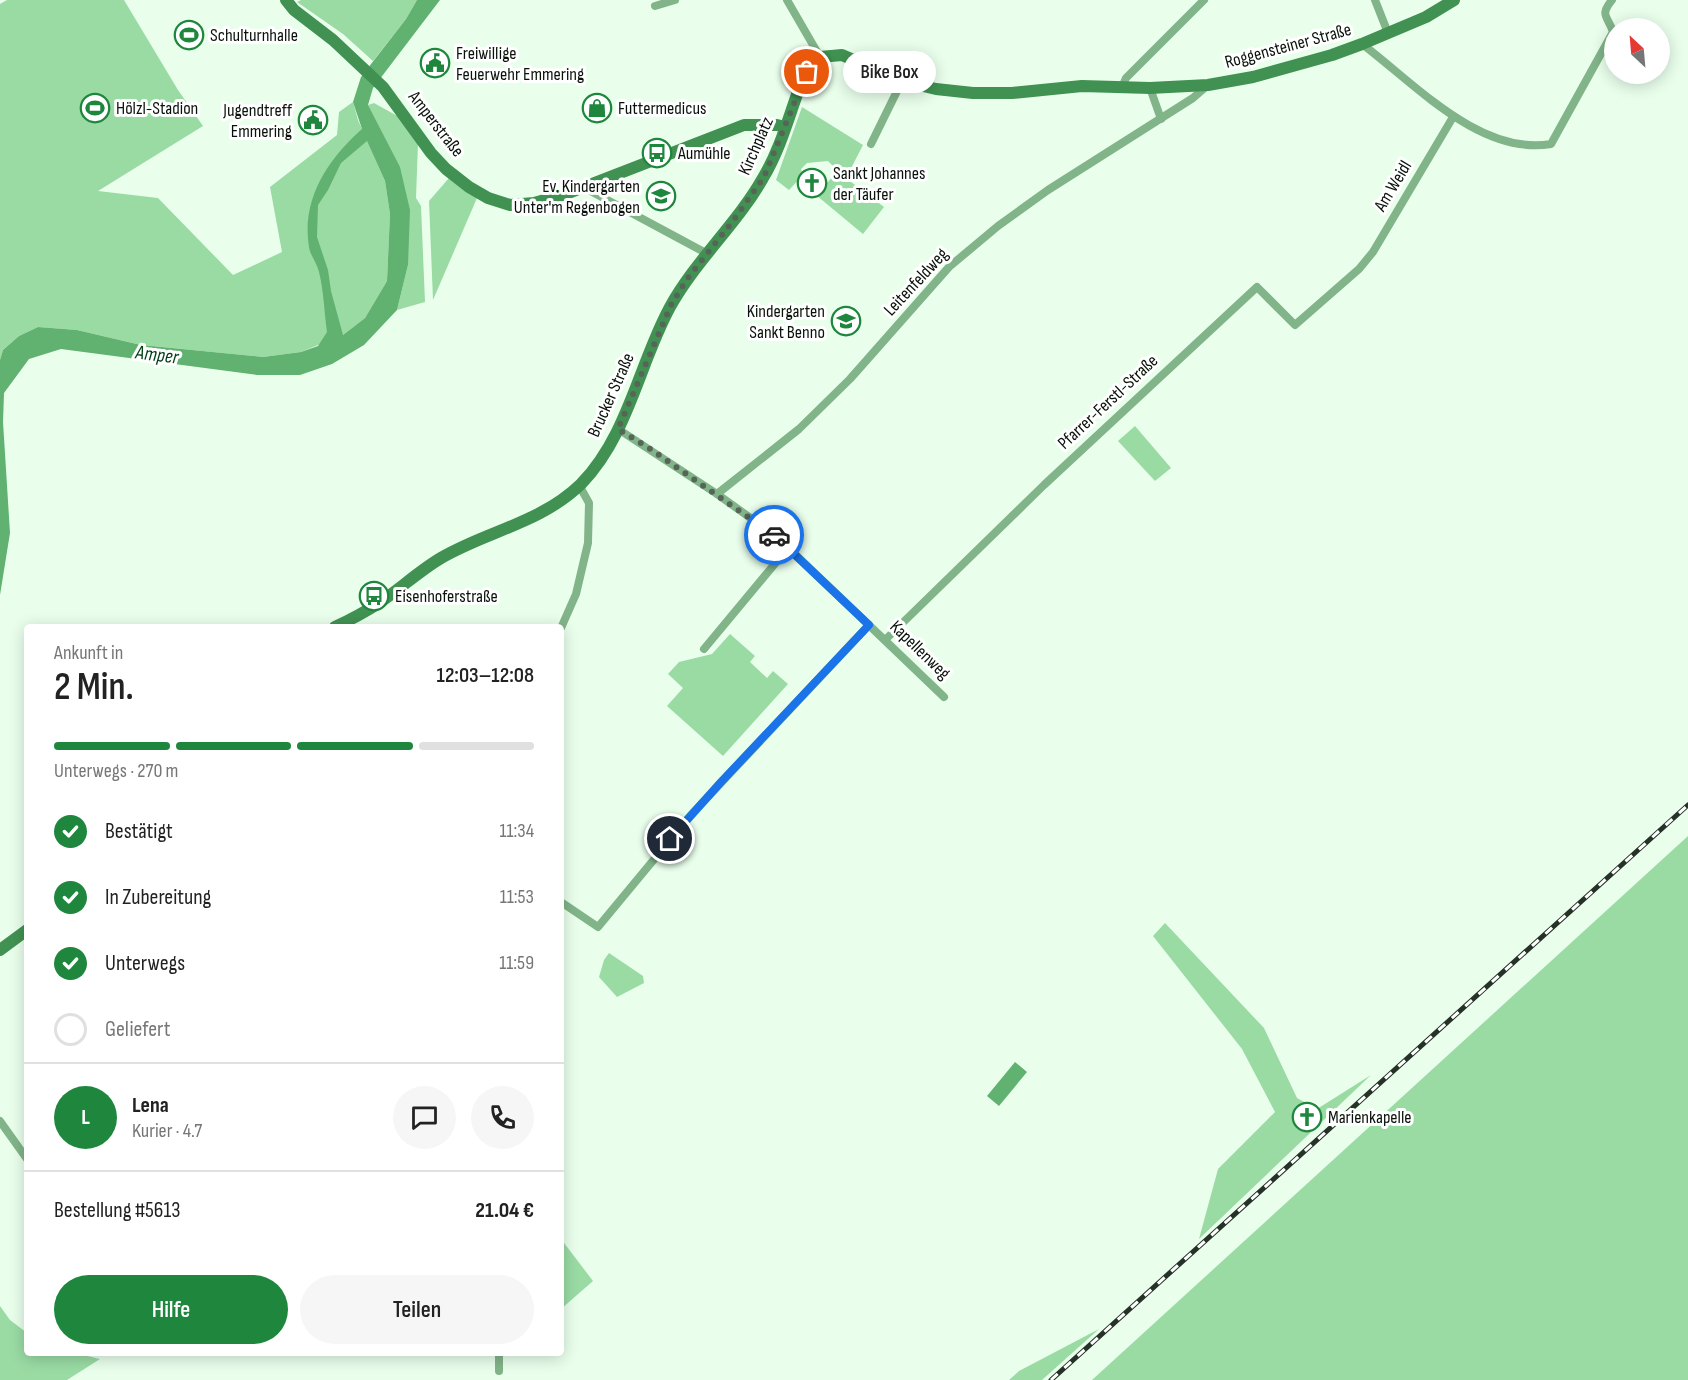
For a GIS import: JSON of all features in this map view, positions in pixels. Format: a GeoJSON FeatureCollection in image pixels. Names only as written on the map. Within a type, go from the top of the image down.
{"type":"FeatureCollection","features":[{"type":"Feature","properties":{"kind":"street","name":"Amperstraße"},"geometry":{"type":"LineString","coordinates":[[286,0],[294,10],[333,40],[383,87],[431,153],[446,169],[469,187],[489,198],[510,205],[534,203],[585,188],[744,125],[785,127]]}},
{"type":"Feature","properties":{"kind":"street"},"geometry":{"type":"LineString","coordinates":[[655,6],[675,0]]}},
{"type":"Feature","properties":{"kind":"street"},"geometry":{"type":"LineString","coordinates":[[787,0],[820,57]]}},
{"type":"Feature","properties":{"kind":"street"},"geometry":{"type":"LineString","coordinates":[[1122,87],[1126,78],[1204,0]]}},
{"type":"Feature","properties":{"kind":"street"},"geometry":{"type":"LineString","coordinates":[[1375,0],[1388,33]]}},
{"type":"Feature","properties":{"kind":"street","name":"Roggensteiner Straße"},"geometry":{"type":"LineString","coordinates":[[820,57],[842,55],[902,81],[936,89],[973,93],[1012,93],[1082,86],[1150,88],[1208,85],[1253,77],[1362,44],[1426,16],[1454,0]]}},
{"type":"Feature","properties":{"kind":"street"},"geometry":{"type":"LineString","coordinates":[[1362,44],[1453,117],[1502,139],[1537,147],[1551,144],[1613,32],[1605,17],[1605,9],[1612,0]]}},
{"type":"Feature","properties":{"kind":"street","name":"Kirchplatz"},"geometry":{"type":"LineString","coordinates":[[748,202],[764,177],[807,72],[820,57]]}},
{"type":"Feature","properties":{"kind":"street"},"geometry":{"type":"LineString","coordinates":[[871,144],[902,81]]}},
{"type":"Feature","properties":{"kind":"street","name":"Leitenfeldweg"},"geometry":{"type":"LineString","coordinates":[[717,494],[799,429],[850,379],[949,267],[991,231],[1047,190],[1194,98],[1208,85]]}},
{"type":"Feature","properties":{"kind":"street"},"geometry":{"type":"LineString","coordinates":[[1150,88],[1161,119]]}},
{"type":"Feature","properties":{"kind":"street","name":"Am Weidl"},"geometry":{"type":"LineString","coordinates":[[1359,269],[1373,252],[1453,117]]}},
{"type":"Feature","properties":{"kind":"street"},"geometry":{"type":"LineString","coordinates":[[585,188],[706,253]]}},
{"type":"Feature","properties":{"kind":"street","name":"Brucker Straße"},"geometry":{"type":"LineString","coordinates":[[341,624],[378,604],[442,557],[536,516],[552,507],[579,485],[608,449],[667,312],[706,253],[748,202]]}},
{"type":"Feature","properties":{"kind":"street","name":"Pfarrer-Ferstl-Straße"},"geometry":{"type":"LineString","coordinates":[[885,640],[1031,497],[1257,286],[1295,325],[1359,269]]}},
{"type":"Feature","properties":{"kind":"street","name":"Kapellenweg"},"geometry":{"type":"LineString","coordinates":[[618,429],[717,494],[777,537],[944,697]]}},
{"type":"Feature","properties":{"kind":"street"},"geometry":{"type":"LineString","coordinates":[[563,624],[576,594],[588,543],[589,503],[579,485]]}},
{"type":"Feature","properties":{"kind":"street"},"geometry":{"type":"LineString","coordinates":[[704,649],[788,548]]}},
{"type":"Feature","properties":{"kind":"street"},"geometry":{"type":"LineString","coordinates":[[564,904],[598,927],[690,816],[869,625]]}},
{"type":"Feature","properties":{"kind":"street"},"geometry":{"type":"LineString","coordinates":[[0,950],[24,932]]}},
{"type":"Feature","properties":{"kind":"street"},"geometry":{"type":"LineString","coordinates":[[0,1121],[24,1155]]}},
{"type":"Feature","properties":{"kind":"street"},"geometry":{"type":"LineString","coordinates":[[499,1356],[500,1371]]}},
{"type":"Feature","properties":{"kind":"shaded area"},"geometry":{"type":"Polygon","coordinates":[[[7,0],[124,0],[178,90],[203,126],[98,191],[158,198],[233,275],[282,252],[270,187],[337,135],[339,112],[353,102],[358,120],[385,181],[390,214],[387,281],[365,318],[343,335],[301,352],[263,357],[141,345],[77,330],[38,327],[19,336],[3,350],[0,360],[0,4],[7,0]]]}},
{"type":"Feature","properties":{"kind":"shaded area"},"geometry":{"type":"Polygon","coordinates":[[[301,0],[417,0],[406,19],[373,61],[343,34],[297,2],[301,0]]]}},
{"type":"Feature","properties":{"kind":"shaded area"},"geometry":{"type":"Polygon","coordinates":[[[374,103],[401,118],[418,143],[416,198],[421,206],[425,302],[397,310],[408,265],[368,105],[374,103]]]}},
{"type":"Feature","properties":{"kind":"shaded area"},"geometry":{"type":"Polygon","coordinates":[[[802,107],[863,145],[846,178],[884,207],[863,234],[816,195],[834,175],[834,167],[828,161],[807,163],[801,169],[803,175],[789,190],[776,180],[802,107]]]}},
{"type":"Feature","properties":{"kind":"shaded area"},"geometry":{"type":"Polygon","coordinates":[[[449,178],[477,198],[433,300],[429,201],[449,178]]]}},
{"type":"Feature","properties":{"kind":"shaded area"},"geometry":{"type":"Polygon","coordinates":[[[1135,426],[1171,468],[1155,481],[1118,441],[1135,426]]]}},
{"type":"Feature","properties":{"kind":"shaded area"},"geometry":{"type":"Polygon","coordinates":[[[730,634],[755,656],[750,662],[767,678],[773,671],[788,684],[723,756],[667,706],[683,688],[668,674],[679,662],[712,654],[730,634]]]}},
{"type":"Feature","properties":{"kind":"shaded area"},"geometry":{"type":"Polygon","coordinates":[[[1688,836],[1688,1380],[1092,1380],[1688,836]]]}},
{"type":"Feature","properties":{"kind":"shaded area"},"geometry":{"type":"Polygon","coordinates":[[[1165,923],[1264,1028],[1297,1098],[1317,1109],[1371,1075],[1199,1239],[1218,1169],[1275,1112],[1242,1049],[1153,936],[1165,923]]]}},
{"type":"Feature","properties":{"kind":"shaded area"},"geometry":{"type":"Polygon","coordinates":[[[609,953],[643,976],[644,983],[617,997],[599,977],[604,960],[609,953]]]}},
{"type":"Feature","properties":{"kind":"shaded area"},"geometry":{"type":"Polygon","coordinates":[[[564,1243],[593,1281],[564,1306],[564,1243]]]}},
{"type":"Feature","properties":{"kind":"shaded area"},"geometry":{"type":"Polygon","coordinates":[[[0,1306],[10,1320],[24,1331],[24,1356],[88,1356],[100,1359],[67,1380],[0,1380],[0,1306]]]}},
{"type":"Feature","properties":{"kind":"shaded area"},"geometry":{"type":"Polygon","coordinates":[[[1099,1329],[1042,1380],[1009,1380],[1019,1371],[1099,1329]]]}},
{"type":"Feature","properties":{"kind":"water","name":"Amper"},"geometry":{"type":"Polygon","coordinates":[[[417,0],[440,0],[373,88],[368,105],[400,167],[410,210],[408,265],[397,310],[364,345],[332,364],[300,375],[257,375],[61,349],[29,359],[4,393],[3,422],[10,533],[0,595],[0,360],[3,350],[19,336],[38,327],[77,330],[141,345],[263,357],[301,352],[318,346],[327,332],[321,280],[309,247],[309,213],[313,196],[338,153],[362,129],[353,102],[361,77],[406,19],[417,0]],[[367,141],[341,163],[318,205],[317,237],[328,270],[343,335],[365,318],[387,281],[390,214],[385,181],[367,141]]]}},
{"type":"Feature","properties":{"kind":"water"},"geometry":{"type":"Polygon","coordinates":[[[1015,1062],[1027,1072],[999,1106],[987,1096],[1015,1062]]]}},
{"type":"Feature","properties":{"kind":"railway"},"geometry":{"type":"LineString","coordinates":[[1051,1380],[1688,805]]}},
{"type":"Feature","properties":{"kind":"way so far"},"geometry":{"type":"LineString","coordinates":[[774,535],[618,429],[667,312],[687,279],[748,202],[764,177],[807,72]]}},
{"type":"Feature","properties":{"kind":"place","name":"Schulturnhalle"},"geometry":{"type":"Point","coordinates":[189,35]}},
{"type":"Feature","properties":{"kind":"place","name":"Freiwillige Feuerwehr Emmering"},"geometry":{"type":"Point","coordinates":[435,63]}},
{"type":"Feature","properties":{"kind":"place","name":"Bike Box"},"geometry":{"type":"Point","coordinates":[807,72]}},
{"type":"Feature","properties":{"kind":"place","name":"Hölzl-Stadion"},"geometry":{"type":"Point","coordinates":[95,108]}},
{"type":"Feature","properties":{"kind":"place","name":"Futtermedicus"},"geometry":{"type":"Point","coordinates":[597,108]}},
{"type":"Feature","properties":{"kind":"place","name":"Jugendtreff Emmering"},"geometry":{"type":"Point","coordinates":[313,120]}},
{"type":"Feature","properties":{"kind":"place","name":"Aumühle"},"geometry":{"type":"Point","coordinates":[657,153]}},
{"type":"Feature","properties":{"kind":"place","name":"Sankt Johannes der Täufer"},"geometry":{"type":"Point","coordinates":[812,183]}},
{"type":"Feature","properties":{"kind":"place","name":"Ev. Kindergarten Unter'm Regenbogen"},"geometry":{"type":"Point","coordinates":[661,196]}},
{"type":"Feature","properties":{"kind":"place","name":"Kindergarten Sankt Benno"},"geometry":{"type":"Point","coordinates":[846,321]}},
{"type":"Feature","properties":{"kind":"place","name":"Eisenhoferstraße"},"geometry":{"type":"Point","coordinates":[374,596]}},
{"type":"Feature","properties":{"kind":"place","name":"Marienkapelle"},"geometry":{"type":"Point","coordinates":[1307,1117]}},
{"type":"Feature","properties":{"kind":"route"},"geometry":{"type":"LineString","coordinates":[[670,839],[869,625],[774,535]]}}]}
